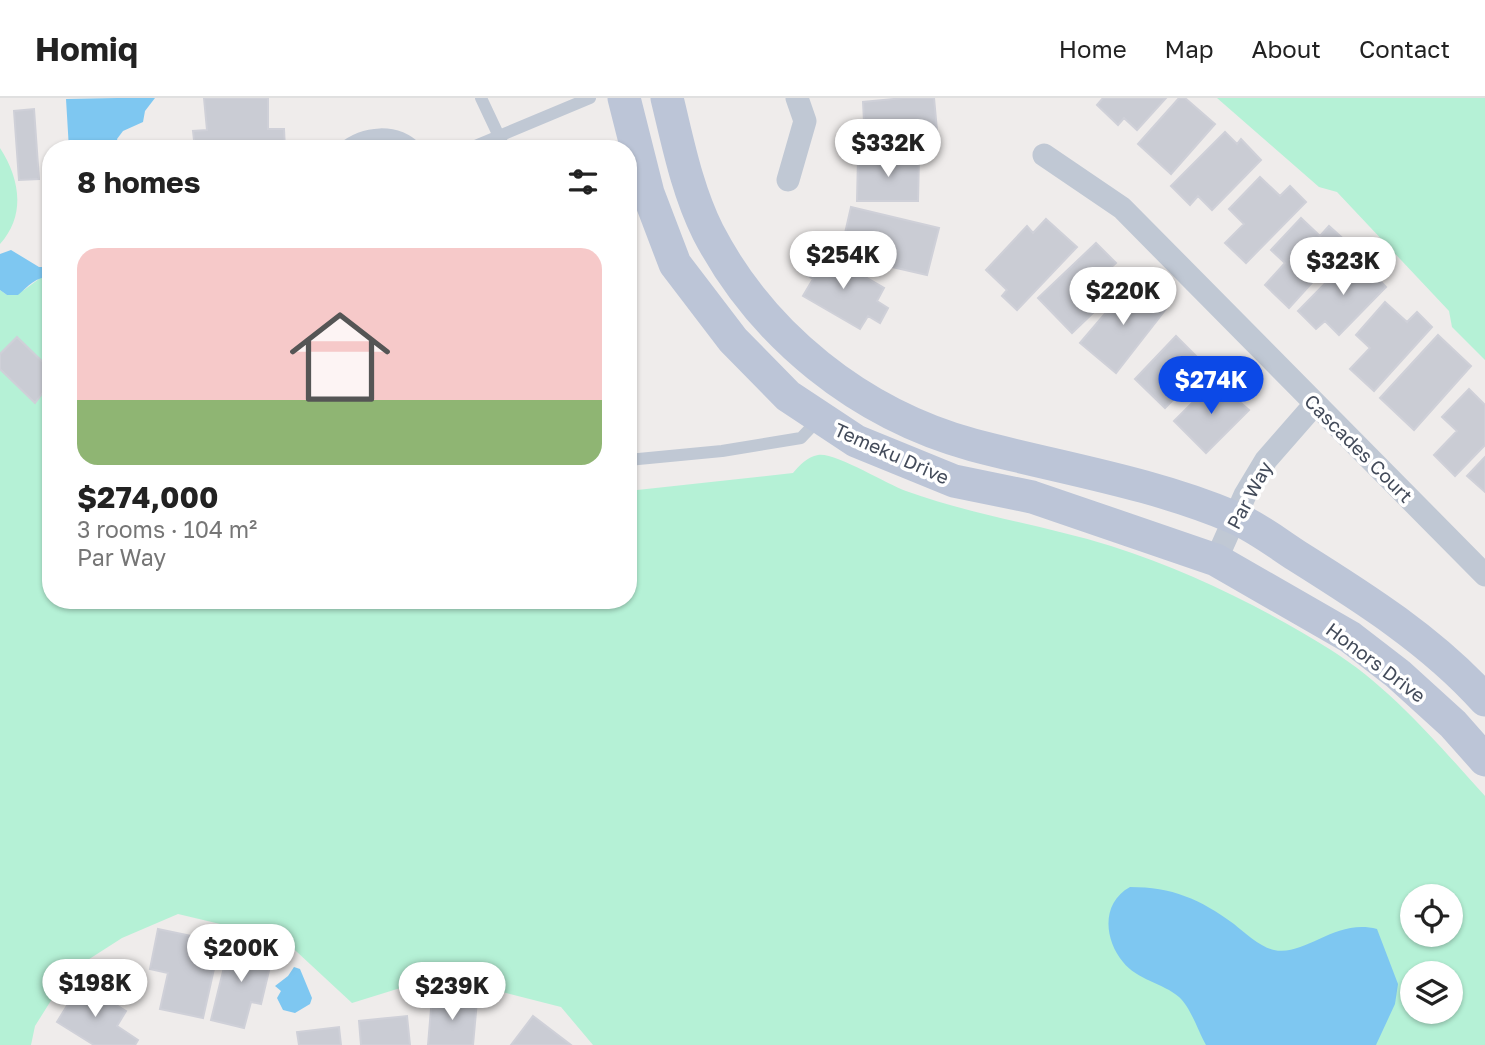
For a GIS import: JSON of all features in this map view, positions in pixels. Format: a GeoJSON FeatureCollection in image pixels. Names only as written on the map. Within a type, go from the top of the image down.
{"type":"FeatureCollection","features":[{"type":"Feature","properties":{"kind":"street","name":"Temeku Drive"},"geometry":{"type":"LineString","coordinates":[[624,98],[635,140]]}},
{"type":"Feature","properties":{"kind":"street","name":"Temeku Drive"},"geometry":{"type":"LineString","coordinates":[[667,98],[691,191],[708,232],[749,293],[789,339],[833,380],[878,408],[922,428],[973,445],[1085,471],[1235,518]]}},
{"type":"Feature","properties":{"kind":"street"},"geometry":{"type":"LineString","coordinates":[[788,180],[805,121],[797,98]]}},
{"type":"Feature","properties":{"kind":"street","name":"Temeku Drive"},"geometry":{"type":"LineString","coordinates":[[637,149],[648,193],[675,264],[733,340],[788,396],[819,419],[856,441],[954,481],[1032,497],[1216,560]]}},
{"type":"Feature","properties":{"kind":"street","name":"Cascades Court"},"geometry":{"type":"LineString","coordinates":[[1044,155],[1122,208],[1485,575]]}},
{"type":"Feature","properties":{"kind":"street","name":"Par Way"},"geometry":{"type":"LineString","coordinates":[[1216,560],[1266,460],[1315,404]]}},
{"type":"Feature","properties":{"kind":"street"},"geometry":{"type":"LineString","coordinates":[[1235,518],[1380,609],[1423,643],[1485,700]]}},
{"type":"Feature","properties":{"kind":"street","name":"Honors Drive"},"geometry":{"type":"LineString","coordinates":[[1216,560],[1350,638],[1398,674],[1453,723],[1485,761]]}},
{"type":"Feature","properties":{"kind":"lane"},"geometry":{"type":"LineString","coordinates":[[481,98],[501,140]]}},
{"type":"Feature","properties":{"kind":"lane"},"geometry":{"type":"LineString","coordinates":[[489,140],[590,98]]}},
{"type":"Feature","properties":{"kind":"lane"},"geometry":{"type":"LineString","coordinates":[[355,140],[377,134],[395,135],[403,140]]}},
{"type":"Feature","properties":{"kind":"lane"},"geometry":{"type":"LineString","coordinates":[[637,459],[722,451],[801,438],[819,419]]}},
{"type":"Feature","properties":{"kind":"green space"},"geometry":{"type":"Polygon","coordinates":[[[1217,98],[1485,98],[1485,360],[1452,327],[1449,311],[1337,192],[1319,187],[1217,98]]]}},
{"type":"Feature","properties":{"kind":"green space"},"geometry":{"type":"Polygon","coordinates":[[[0,148],[16,184],[17,209],[14,221],[0,244],[0,148]]]}},
{"type":"Feature","properties":{"kind":"green space"},"geometry":{"type":"Polygon","coordinates":[[[42,277],[42,609],[637,609],[637,490],[793,473],[807,459],[818,455],[836,458],[897,487],[931,499],[1140,556],[1252,605],[1331,650],[1373,681],[1413,718],[1485,796],[1485,1045],[593,1045],[561,1007],[439,976],[352,1003],[283,939],[178,914],[122,938],[69,972],[35,1026],[31,1045],[0,1045],[0,290],[7,295],[24,290],[42,277]]]}},
{"type":"Feature","properties":{"kind":"water"},"geometry":{"type":"Polygon","coordinates":[[[155,98],[145,111],[143,122],[123,131],[117,140],[68,140],[66,99],[155,98]]]}},
{"type":"Feature","properties":{"kind":"water"},"geometry":{"type":"Polygon","coordinates":[[[11,250],[42,267],[42,278],[18,295],[7,295],[0,290],[0,254],[11,250]]]}},
{"type":"Feature","properties":{"kind":"water"},"geometry":{"type":"Polygon","coordinates":[[[1130,887],[1159,889],[1197,901],[1258,943],[1274,950],[1297,948],[1348,929],[1377,929],[1398,984],[1395,1004],[1376,1045],[1206,1045],[1191,1013],[1179,997],[1135,973],[1123,962],[1112,943],[1108,922],[1110,912],[1114,902],[1130,887]]]}},
{"type":"Feature","properties":{"kind":"water"},"geometry":{"type":"Polygon","coordinates":[[[294,967],[300,969],[312,998],[310,1004],[295,1013],[283,1010],[277,998],[281,991],[275,986],[288,976],[294,967]]]}},
{"type":"Feature","properties":{"kind":"building"},"geometry":{"type":"Polygon","coordinates":[[[204,98],[268,98],[268,129],[284,129],[285,140],[194,140],[193,131],[207,130],[204,98]]]}},
{"type":"Feature","properties":{"kind":"building"},"geometry":{"type":"Polygon","coordinates":[[[934,98],[938,141],[854,149],[852,123],[864,122],[863,102],[934,98]]]}},
{"type":"Feature","properties":{"kind":"building"},"geometry":{"type":"Polygon","coordinates":[[[1103,98],[1166,98],[1137,130],[1124,118],[1118,125],[1097,105],[1103,98]]]}},
{"type":"Feature","properties":{"kind":"building"},"geometry":{"type":"Polygon","coordinates":[[[1179,98],[1185,98],[1215,124],[1171,174],[1138,144],[1179,98]]]}},
{"type":"Feature","properties":{"kind":"building"},"geometry":{"type":"Polygon","coordinates":[[[34,109],[39,179],[19,180],[14,111],[34,109]]]}},
{"type":"Feature","properties":{"kind":"building"},"geometry":{"type":"Polygon","coordinates":[[[1225,132],[1237,144],[1241,139],[1261,160],[1212,210],[1198,196],[1190,205],[1171,186],[1225,132]]]}},
{"type":"Feature","properties":{"kind":"building"},"geometry":{"type":"Polygon","coordinates":[[[858,157],[919,157],[918,201],[857,201],[858,157]]]}},
{"type":"Feature","properties":{"kind":"building"},"geometry":{"type":"Polygon","coordinates":[[[1260,177],[1280,196],[1290,186],[1306,202],[1246,263],[1225,243],[1244,224],[1229,209],[1260,177]]]}},
{"type":"Feature","properties":{"kind":"building"},"geometry":{"type":"Polygon","coordinates":[[[851,207],[939,228],[927,275],[840,255],[851,207]]]}},
{"type":"Feature","properties":{"kind":"building"},"geometry":{"type":"Polygon","coordinates":[[[1301,218],[1320,236],[1329,226],[1348,243],[1289,308],[1265,285],[1285,263],[1271,250],[1301,218]]]}},
{"type":"Feature","properties":{"kind":"building"},"geometry":{"type":"Polygon","coordinates":[[[1046,219],[1077,247],[1017,310],[1002,296],[1007,290],[986,270],[1027,226],[1033,233],[1046,219]]]}},
{"type":"Feature","properties":{"kind":"building"},"geometry":{"type":"Polygon","coordinates":[[[1096,243],[1116,263],[1107,271],[1121,286],[1072,333],[1038,298],[1096,243]]]}},
{"type":"Feature","properties":{"kind":"building"},"geometry":{"type":"Polygon","coordinates":[[[817,249],[884,288],[877,301],[888,308],[880,323],[868,316],[860,329],[803,296],[813,279],[803,273],[817,249]]]}},
{"type":"Feature","properties":{"kind":"building"},"geometry":{"type":"Polygon","coordinates":[[[1354,254],[1386,287],[1339,335],[1325,321],[1316,329],[1298,311],[1354,254]]]}},
{"type":"Feature","properties":{"kind":"building"},"geometry":{"type":"Polygon","coordinates":[[[1133,281],[1166,309],[1116,373],[1080,343],[1133,281]]]}},
{"type":"Feature","properties":{"kind":"building"},"geometry":{"type":"Polygon","coordinates":[[[1385,302],[1407,322],[1417,312],[1432,327],[1374,391],[1350,369],[1370,348],[1356,335],[1385,302]]]}},
{"type":"Feature","properties":{"kind":"building"},"geometry":{"type":"Polygon","coordinates":[[[1438,335],[1471,366],[1414,430],[1380,398],[1438,335]]]}},
{"type":"Feature","properties":{"kind":"building"},"geometry":{"type":"Polygon","coordinates":[[[1176,336],[1206,366],[1165,408],[1135,379],[1176,336]]]}},
{"type":"Feature","properties":{"kind":"building"},"geometry":{"type":"Polygon","coordinates":[[[17,337],[42,361],[42,394],[35,403],[0,369],[0,354],[17,337]]]}},
{"type":"Feature","properties":{"kind":"building"},"geometry":{"type":"Polygon","coordinates":[[[1215,380],[1249,410],[1206,453],[1174,421],[1215,380]]]}},
{"type":"Feature","properties":{"kind":"building"},"geometry":{"type":"Polygon","coordinates":[[[1469,389],[1485,405],[1485,445],[1455,476],[1434,455],[1457,431],[1442,417],[1469,389]]]}},
{"type":"Feature","properties":{"kind":"building"},"geometry":{"type":"Polygon","coordinates":[[[1485,457],[1485,492],[1467,476],[1485,457]]]}},
{"type":"Feature","properties":{"kind":"building"},"geometry":{"type":"Polygon","coordinates":[[[158,929],[220,942],[203,1018],[160,1009],[168,973],[150,969],[158,929]]]}},
{"type":"Feature","properties":{"kind":"building"},"geometry":{"type":"Polygon","coordinates":[[[230,943],[273,954],[261,1004],[251,1002],[244,1028],[211,1020],[230,943]]]}},
{"type":"Feature","properties":{"kind":"building"},"geometry":{"type":"Polygon","coordinates":[[[81,983],[126,1011],[117,1026],[138,1040],[135,1045],[94,1045],[57,1022],[81,983]]]}},
{"type":"Feature","properties":{"kind":"building"},"geometry":{"type":"Polygon","coordinates":[[[432,997],[477,1001],[473,1045],[428,1045],[432,997]]]}},
{"type":"Feature","properties":{"kind":"building"},"geometry":{"type":"Polygon","coordinates":[[[407,1016],[410,1045],[361,1045],[359,1021],[407,1016]]]}},
{"type":"Feature","properties":{"kind":"building"},"geometry":{"type":"Polygon","coordinates":[[[533,1016],[571,1045],[511,1045],[533,1016]]]}},
{"type":"Feature","properties":{"kind":"building"},"geometry":{"type":"Polygon","coordinates":[[[339,1027],[341,1045],[299,1045],[297,1032],[339,1027]]]}}]}
